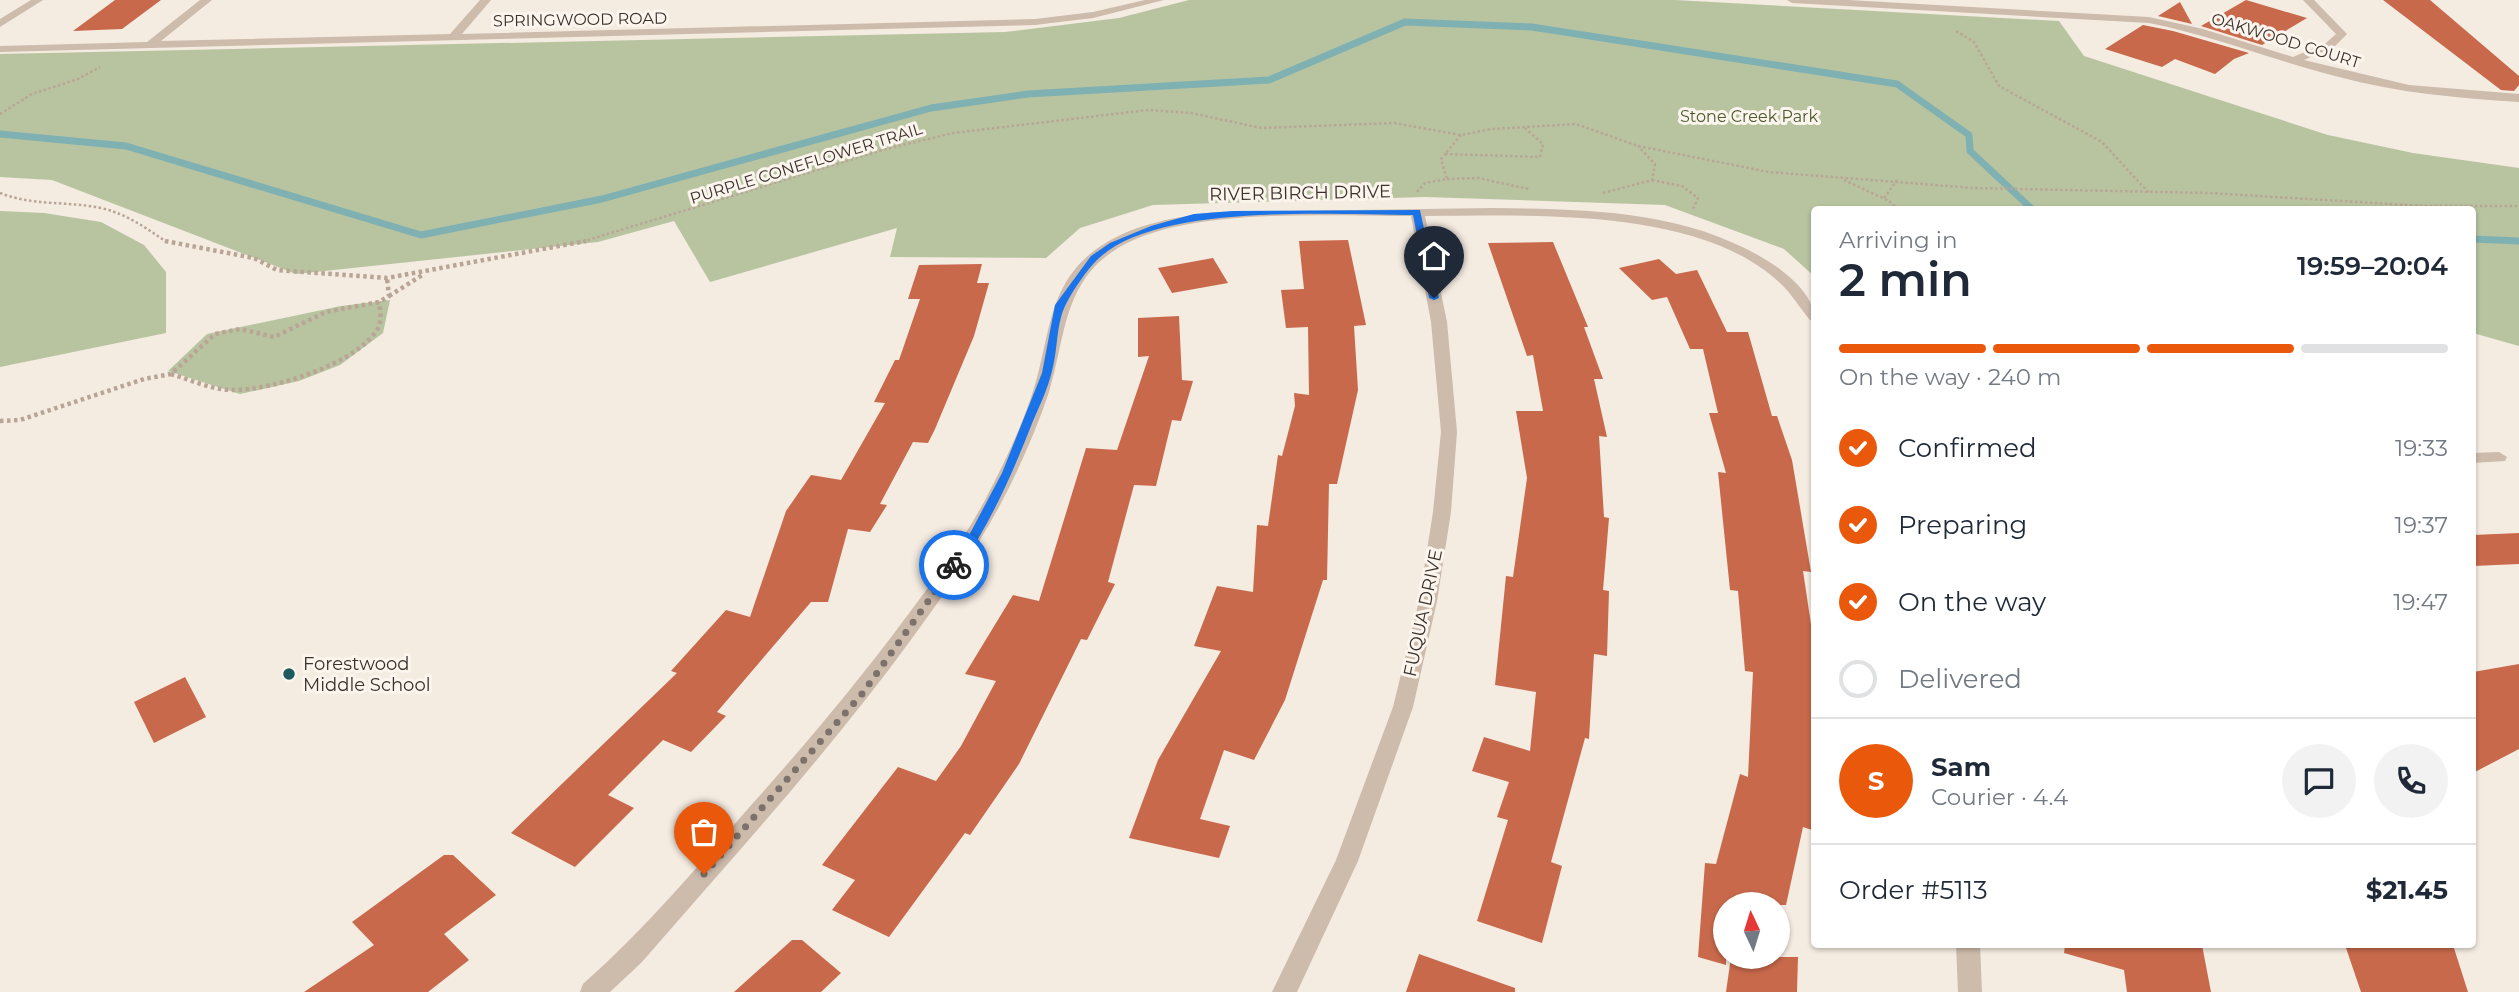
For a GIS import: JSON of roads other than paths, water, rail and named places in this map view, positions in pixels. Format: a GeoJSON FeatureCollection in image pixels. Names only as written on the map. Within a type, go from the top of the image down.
{"type":"FeatureCollection","features":[{"type":"Feature","properties":{"kind":"street"},"geometry":{"type":"LineString","coordinates":[[0,24],[37,0]]}},
{"type":"Feature","properties":{"kind":"street"},"geometry":{"type":"LineString","coordinates":[[151,44],[207,0]]}},
{"type":"Feature","properties":{"kind":"street"},"geometry":{"type":"LineString","coordinates":[[452,37],[486,0]]}},
{"type":"Feature","properties":{"kind":"street","name":"SPRINGWOOD ROAD"},"geometry":{"type":"LineString","coordinates":[[0,49],[1035,22],[1093,15],[1159,0]]}},
{"type":"Feature","properties":{"kind":"street","name":"OAKWOOD COURT"},"geometry":{"type":"LineString","coordinates":[[1792,0],[2149,20],[2194,28],[2295,60],[2395,87],[2519,98]]}},
{"type":"Feature","properties":{"kind":"street"},"geometry":{"type":"LineString","coordinates":[[2295,60],[2330,45],[2342,34],[2308,0]]}},
{"type":"Feature","properties":{"kind":"street","name":"RIVER BIRCH DRIVE"},"geometry":{"type":"LineString","coordinates":[[593,992],[634,954],[862,694],[971,542],[1007,473],[1047,373],[1060,305],[1094,258],[1113,245],[1154,228],[1194,217],[1233,214],[1416,206],[1647,221],[1742,250],[1777,273],[1804,299],[1811,310]]}},
{"type":"Feature","properties":{"kind":"street","name":"FUQUA DRIVE"},"geometry":{"type":"LineString","coordinates":[[1284,992],[1351,848],[1402,707],[1428,601],[1442,512],[1449,432],[1439,322],[1416,206]]}},
{"type":"Feature","properties":{"kind":"street"},"geometry":{"type":"LineString","coordinates":[[2476,458],[2499,457]]}},
{"type":"Feature","properties":{"kind":"street"},"geometry":{"type":"LineString","coordinates":[[1968,948],[1970,992]]}},
{"type":"Feature","properties":{"kind":"waterway"},"geometry":{"type":"LineString","coordinates":[[0,134],[126,146],[421,235],[602,199],[931,108],[1028,94],[1269,80],[1405,22],[1532,27],[1897,84],[1969,135],[1970,151],[2029,206]]}},
{"type":"Feature","properties":{"kind":"waterway"},"geometry":{"type":"LineString","coordinates":[[2476,239],[2519,241]]}},
{"type":"Feature","properties":{"kind":"place","name":"Forestwood Middle School"},"geometry":{"type":"Point","coordinates":[289,674]}},
{"type":"Feature","properties":{"kind":"park label","name":"Stone Creek Park"},"geometry":{"type":"Point","coordinates":[1749,116]}}]}
